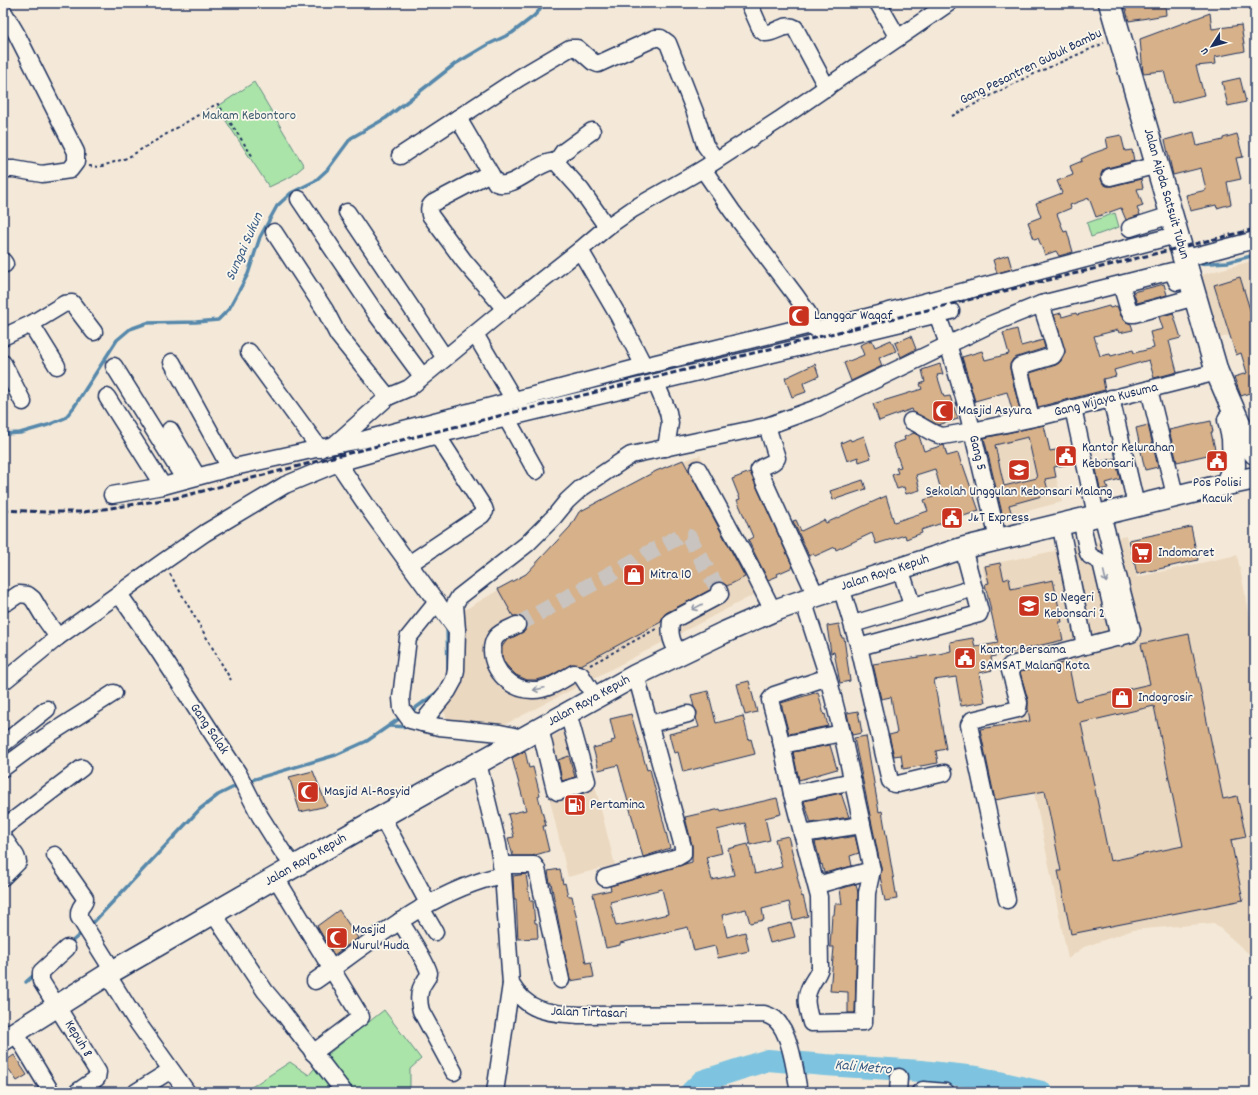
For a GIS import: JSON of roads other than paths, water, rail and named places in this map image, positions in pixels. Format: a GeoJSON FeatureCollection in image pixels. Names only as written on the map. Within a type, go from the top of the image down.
{"type":"FeatureCollection","features":[{"type":"Feature","properties":{"kind":"highway","name":"Jalan Aipda Satsuit Tubun"},"geometry":{"type":"LineString","coordinates":[[1110,3],[1158,165],[1188,276],[1220,378],[1233,438],[1234,450],[1234,466],[1226,484]]}},
{"type":"Feature","properties":{"kind":"highway","name":"Jalan Aipda Satsuit Tubun"},"geometry":{"type":"LineString","coordinates":[[1220,378],[1242,430],[1250,446],[1255,452]]}},
{"type":"Feature","properties":{"kind":"highway"},"geometry":{"type":"LineString","coordinates":[[1226,484],[1255,478]]}},
{"type":"Feature","properties":{"kind":"main road","name":"Jalan Raya Kepuh"},"geometry":{"type":"LineString","coordinates":[[9,1036],[110,973],[382,817],[595,697],[678,654],[723,633],[773,611],[841,587],[963,548],[998,538],[1226,484]]}},
{"type":"Feature","properties":{"kind":"street"},"geometry":{"type":"LineString","coordinates":[[749,3],[761,30],[765,33],[767,34],[782,27],[792,26],[795,28],[827,88]]}},
{"type":"Feature","properties":{"kind":"street"},"geometry":{"type":"LineString","coordinates":[[878,3],[898,38]]}},
{"type":"Feature","properties":{"kind":"street"},"geometry":{"type":"LineString","coordinates":[[327,447],[388,397],[409,388],[607,227],[709,164],[827,88],[949,3]]}},
{"type":"Feature","properties":{"kind":"street"},"geometry":{"type":"LineString","coordinates":[[3,11],[16,33],[76,152],[76,162],[70,170],[42,174],[14,169],[3,169]]}},
{"type":"Feature","properties":{"kind":"street"},"geometry":{"type":"LineString","coordinates":[[400,156],[519,78],[570,48],[577,48],[593,62],[598,64],[655,38],[661,38],[668,43],[695,112],[709,164],[732,211],[808,313],[811,325],[818,330],[1174,225]]}},
{"type":"Feature","properties":{"kind":"street"},"geometry":{"type":"LineString","coordinates":[[458,118],[496,183],[503,185],[549,162],[556,162],[581,190],[607,227]]}},
{"type":"Feature","properties":{"kind":"street"},"geometry":{"type":"LineString","coordinates":[[556,162],[563,152],[592,131]]}},
{"type":"Feature","properties":{"kind":"street"},"geometry":{"type":"LineString","coordinates":[[1110,177],[1158,165]]}},
{"type":"Feature","properties":{"kind":"street"},"geometry":{"type":"LineString","coordinates":[[490,173],[433,203],[429,207],[429,211],[430,215],[464,261],[505,309]]}},
{"type":"Feature","properties":{"kind":"street"},"geometry":{"type":"LineString","coordinates":[[298,199],[377,315],[422,376]]}},
{"type":"Feature","properties":{"kind":"street"},"geometry":{"type":"LineString","coordinates":[[347,212],[445,358]]}},
{"type":"Feature","properties":{"kind":"street"},"geometry":{"type":"LineString","coordinates":[[1130,228],[1174,225]]}},
{"type":"Feature","properties":{"kind":"street"},"geometry":{"type":"LineString","coordinates":[[274,232],[325,310],[338,335],[388,397]]}},
{"type":"Feature","properties":{"kind":"street"},"geometry":{"type":"LineString","coordinates":[[568,713],[587,781],[586,783],[558,792],[555,790],[531,733],[500,733],[439,727],[411,717],[401,698],[408,638],[446,615],[459,597],[526,544],[580,489],[631,455],[666,444],[767,426],[817,408],[948,342],[1041,304],[1172,271],[1177,282],[1255,240]]}},
{"type":"Feature","properties":{"kind":"street"},"geometry":{"type":"LineString","coordinates":[[580,250],[619,317],[644,366]]}},
{"type":"Feature","properties":{"kind":"street"},"geometry":{"type":"LineString","coordinates":[[1121,284],[1129,311],[1131,314],[1134,314],[1188,276]]}},
{"type":"Feature","properties":{"kind":"street"},"geometry":{"type":"LineString","coordinates":[[3,337],[31,324],[64,304],[72,303],[94,332]]}},
{"type":"Feature","properties":{"kind":"street"},"geometry":{"type":"LineString","coordinates":[[1031,418],[1019,367],[1053,356],[1056,351],[1041,304]]}},
{"type":"Feature","properties":{"kind":"street","name":"Gang 5"},"geometry":{"type":"LineString","coordinates":[[656,383],[944,312],[948,342],[965,401],[998,538]]}},
{"type":"Feature","properties":{"kind":"street"},"geometry":{"type":"LineString","coordinates":[[31,324],[57,366]]}},
{"type":"Feature","properties":{"kind":"street"},"geometry":{"type":"LineString","coordinates":[[112,495],[163,486],[230,468],[366,438],[644,366],[811,325]]}},
{"type":"Feature","properties":{"kind":"street"},"geometry":{"type":"LineString","coordinates":[[475,334],[514,400]]}},
{"type":"Feature","properties":{"kind":"street"},"geometry":{"type":"LineString","coordinates":[[249,352],[327,447]]}},
{"type":"Feature","properties":{"kind":"street"},"geometry":{"type":"LineString","coordinates":[[172,362],[230,468]]}},
{"type":"Feature","properties":{"kind":"street"},"geometry":{"type":"LineString","coordinates":[[3,363],[23,402]]}},
{"type":"Feature","properties":{"kind":"street"},"geometry":{"type":"LineString","coordinates":[[114,366],[191,478]]}},
{"type":"Feature","properties":{"kind":"street","name":"Gang Wijaya Kusuma"},"geometry":{"type":"LineString","coordinates":[[911,421],[938,435],[943,436],[1031,418],[1149,389],[1220,378]]}},
{"type":"Feature","properties":{"kind":"street"},"geometry":{"type":"LineString","coordinates":[[3,682],[58,638],[205,533],[284,485],[338,463],[437,435],[656,383],[668,412],[670,422],[666,444]]}},
{"type":"Feature","properties":{"kind":"street"},"geometry":{"type":"LineString","coordinates":[[1149,389],[1175,495]]}},
{"type":"Feature","properties":{"kind":"street"},"geometry":{"type":"LineString","coordinates":[[107,397],[163,486]]}},
{"type":"Feature","properties":{"kind":"street"},"geometry":{"type":"LineString","coordinates":[[1110,398],[1136,505]]}},
{"type":"Feature","properties":{"kind":"street"},"geometry":{"type":"LineString","coordinates":[[1007,900],[969,725],[970,722],[972,720],[1018,709],[1019,703],[1009,667],[1011,665],[1119,638],[1131,634],[1132,630],[1093,516],[1073,408]]}},
{"type":"Feature","properties":{"kind":"street"},"geometry":{"type":"LineString","coordinates":[[507,419],[536,471]]}},
{"type":"Feature","properties":{"kind":"street"},"geometry":{"type":"LineString","coordinates":[[767,426],[777,458],[774,462],[761,467],[759,470],[810,598],[872,870],[867,893],[864,1022],[811,1023],[806,996],[818,975],[820,968],[819,897],[817,884],[792,794],[782,745],[770,700],[772,696],[828,677]]}},
{"type":"Feature","properties":{"kind":"street"},"geometry":{"type":"LineString","coordinates":[[170,430],[191,478]]}},
{"type":"Feature","properties":{"kind":"street"},"geometry":{"type":"LineString","coordinates":[[409,564],[485,511],[437,435]]}},
{"type":"Feature","properties":{"kind":"street"},"geometry":{"type":"LineString","coordinates":[[338,463],[367,507],[446,615],[456,670],[454,680],[448,691],[411,717]]}},
{"type":"Feature","properties":{"kind":"street"},"geometry":{"type":"LineString","coordinates":[[698,469],[773,611]]}},
{"type":"Feature","properties":{"kind":"street"},"geometry":{"type":"LineString","coordinates":[[1093,516],[1088,553],[1090,556],[1101,562],[1119,638]]}},
{"type":"Feature","properties":{"kind":"street"},"geometry":{"type":"LineString","coordinates":[[1060,523],[1085,646]]}},
{"type":"Feature","properties":{"kind":"street"},"geometry":{"type":"LineString","coordinates":[[859,647],[979,614],[980,611],[963,548]]}},
{"type":"Feature","properties":{"kind":"street"},"geometry":{"type":"LineString","coordinates":[[900,568],[912,605]]}},
{"type":"Feature","properties":{"kind":"street"},"geometry":{"type":"LineString","coordinates":[[841,587],[859,647],[890,782],[898,784],[944,773]]}},
{"type":"Feature","properties":{"kind":"street"},"geometry":{"type":"LineString","coordinates":[[853,624],[912,605],[974,588]]}},
{"type":"Feature","properties":{"kind":"street"},"geometry":{"type":"LineString","coordinates":[[678,654],[669,631],[671,621],[718,596],[720,591]]}},
{"type":"Feature","properties":{"kind":"street"},"geometry":{"type":"LineString","coordinates":[[3,603],[19,594],[28,594],[58,638]]}},
{"type":"Feature","properties":{"kind":"street","name":"Gang Salak"},"geometry":{"type":"LineString","coordinates":[[119,594],[158,650],[238,773],[260,816],[275,840],[295,867]]}},
{"type":"Feature","properties":{"kind":"street"},"geometry":{"type":"LineString","coordinates":[[517,624],[497,636],[492,646],[492,656],[505,679],[514,686],[526,690],[542,690],[574,673],[581,675],[595,697]]}},
{"type":"Feature","properties":{"kind":"street"},"geometry":{"type":"LineString","coordinates":[[605,878],[678,857],[683,854],[683,848],[636,675]]}},
{"type":"Feature","properties":{"kind":"street"},"geometry":{"type":"LineString","coordinates":[[3,768],[45,737],[114,693]]}},
{"type":"Feature","properties":{"kind":"street"},"geometry":{"type":"LineString","coordinates":[[3,744],[47,708]]}},
{"type":"Feature","properties":{"kind":"street"},"geometry":{"type":"LineString","coordinates":[[650,724],[688,714]]}},
{"type":"Feature","properties":{"kind":"street"},"geometry":{"type":"LineString","coordinates":[[782,745],[842,733]]}},
{"type":"Feature","properties":{"kind":"street"},"geometry":{"type":"LineString","coordinates":[[478,763],[498,845],[502,870],[511,984],[495,1092]]}},
{"type":"Feature","properties":{"kind":"street"},"geometry":{"type":"LineString","coordinates":[[3,828],[82,768]]}},
{"type":"Feature","properties":{"kind":"street"},"geometry":{"type":"LineString","coordinates":[[792,794],[853,782]]}},
{"type":"Feature","properties":{"kind":"street"},"geometry":{"type":"LineString","coordinates":[[382,817],[436,932]]}},
{"type":"Feature","properties":{"kind":"street"},"geometry":{"type":"LineString","coordinates":[[802,834],[862,825]]}},
{"type":"Feature","properties":{"kind":"street"},"geometry":{"type":"LineString","coordinates":[[3,837],[16,856],[18,862],[3,877]]}},
{"type":"Feature","properties":{"kind":"street"},"geometry":{"type":"LineString","coordinates":[[55,855],[85,898],[84,903],[78,910],[79,917],[138,1024],[187,1092]]}},
{"type":"Feature","properties":{"kind":"street"},"geometry":{"type":"LineString","coordinates":[[315,981],[424,905],[502,870],[528,864],[534,865],[537,869],[561,980]]}},
{"type":"Feature","properties":{"kind":"street"},"geometry":{"type":"LineString","coordinates":[[817,884],[872,870]]}},
{"type":"Feature","properties":{"kind":"street"},"geometry":{"type":"LineString","coordinates":[[276,878],[361,1017],[313,1053]]}},
{"type":"Feature","properties":{"kind":"street"},"geometry":{"type":"LineString","coordinates":[[213,913],[265,991],[344,1092]]}},
{"type":"Feature","properties":{"kind":"street"},"geometry":{"type":"LineString","coordinates":[[400,921],[429,973],[420,989],[419,1003],[421,1011],[454,1072]]}},
{"type":"Feature","properties":{"kind":"street","name":"Kepuh 8"},"geometry":{"type":"LineString","coordinates":[[67,948],[41,972],[40,975],[41,981],[98,1072],[97,1078],[77,1092]]}},
{"type":"Feature","properties":{"kind":"street","name":"Jalan Tirtasari"},"geometry":{"type":"LineString","coordinates":[[511,984],[521,998],[529,1005],[541,1011],[558,1014],[764,1014],[774,1018],[783,1028],[788,1039],[798,1090]]}},
{"type":"Feature","properties":{"kind":"street"},"geometry":{"type":"LineString","coordinates":[[9,1036],[51,1092]]}},
{"type":"Feature","properties":{"kind":"street"},"geometry":{"type":"LineString","coordinates":[[143,1090],[171,1070]]}},
{"type":"Feature","properties":{"kind":"street"},"geometry":{"type":"LineString","coordinates":[[920,1092],[923,1090],[946,1092]]}},
{"type":"Feature","properties":{"kind":"waterway","name":"Sungai Sukun"},"geometry":{"type":"LineString","coordinates":[[3,434],[20,433],[48,425],[65,418],[74,407],[117,340],[130,329],[147,323],[218,320],[229,309],[248,274],[260,237],[277,206],[291,193],[315,181],[328,169],[351,138],[386,118],[455,64],[487,45],[512,33],[534,16],[546,3]]}},
{"type":"Feature","properties":{"kind":"waterway"},"geometry":{"type":"LineString","coordinates":[[1194,264],[1228,262],[1255,255]]}},
{"type":"Feature","properties":{"kind":"waterway"},"geometry":{"type":"LineString","coordinates":[[447,626],[448,670]]}},
{"type":"Feature","properties":{"kind":"waterway"},"geometry":{"type":"LineString","coordinates":[[410,712],[439,691]]}},
{"type":"Feature","properties":{"kind":"waterway"},"geometry":{"type":"LineString","coordinates":[[248,781],[336,755],[367,741],[403,716]]}},
{"type":"Feature","properties":{"kind":"waterway"},"geometry":{"type":"LineString","coordinates":[[389,726],[410,727]]}},
{"type":"Feature","properties":{"kind":"waterway"},"geometry":{"type":"LineString","coordinates":[[90,926],[200,809],[218,795],[240,784]]}},
{"type":"Feature","properties":{"kind":"waterway"},"geometry":{"type":"LineString","coordinates":[[69,944],[84,931]]}},
{"type":"Feature","properties":{"kind":"waterway"},"geometry":{"type":"LineString","coordinates":[[26,982],[36,973]]}},
{"type":"Feature","properties":{"kind":"waterway","name":"Kali Metro"},"geometry":{"type":"LineString","coordinates":[[691,1092],[702,1081],[768,1060],[921,1071],[977,1077],[1042,1092]]}},
{"type":"Feature","properties":{"kind":"tunnel"},"geometry":{"type":"LineString","coordinates":[[517,625],[682,535],[689,537],[719,591]]}},
{"type":"Feature","properties":{"kind":"railway"},"geometry":{"type":"LineString","coordinates":[[3,510],[84,512],[176,498],[333,457],[1255,229]]}},
{"type":"Feature","properties":{"kind":"place","name":"Langgar Waqaf"},"geometry":{"type":"Point","coordinates":[799,316]}},
{"type":"Feature","properties":{"kind":"place","name":"Masjid Asyura"},"geometry":{"type":"Point","coordinates":[943,411]}},
{"type":"Feature","properties":{"kind":"place","name":"Kantor Kelurahan Kebonsari"},"geometry":{"type":"Point","coordinates":[1066,456]}},
{"type":"Feature","properties":{"kind":"place","name":"Pos Polisi Kacuk"},"geometry":{"type":"Point","coordinates":[1217,461]}},
{"type":"Feature","properties":{"kind":"place","name":"Sekolah Unggulan Kebonsari Malang"},"geometry":{"type":"Point","coordinates":[1019,470]}},
{"type":"Feature","properties":{"kind":"place","name":"J&T Express"},"geometry":{"type":"Point","coordinates":[952,518]}},
{"type":"Feature","properties":{"kind":"place","name":"Indomaret"},"geometry":{"type":"Point","coordinates":[1142,553]}},
{"type":"Feature","properties":{"kind":"place","name":"Mitra 10"},"geometry":{"type":"Point","coordinates":[634,575]}},
{"type":"Feature","properties":{"kind":"place","name":"SD Negeri Kebonsari 2"},"geometry":{"type":"Point","coordinates":[1029,606]}},
{"type":"Feature","properties":{"kind":"place","name":"Kantor Bersama SAMSAT Malang Kota"},"geometry":{"type":"Point","coordinates":[965,658]}},
{"type":"Feature","properties":{"kind":"place","name":"Indogrosir"},"geometry":{"type":"Point","coordinates":[1122,698]}},
{"type":"Feature","properties":{"kind":"place","name":"Masjid Al-Rosyid"},"geometry":{"type":"Point","coordinates":[308,792]}},
{"type":"Feature","properties":{"kind":"place","name":"Pertamina"},"geometry":{"type":"Point","coordinates":[575,805]}},
{"type":"Feature","properties":{"kind":"place","name":"Masjid Nurul Huda"},"geometry":{"type":"Point","coordinates":[337,938]}},
{"type":"Feature","properties":{"kind":"park label","name":"Makam Kebontoro"},"geometry":{"type":"Point","coordinates":[249,116]}}]}
